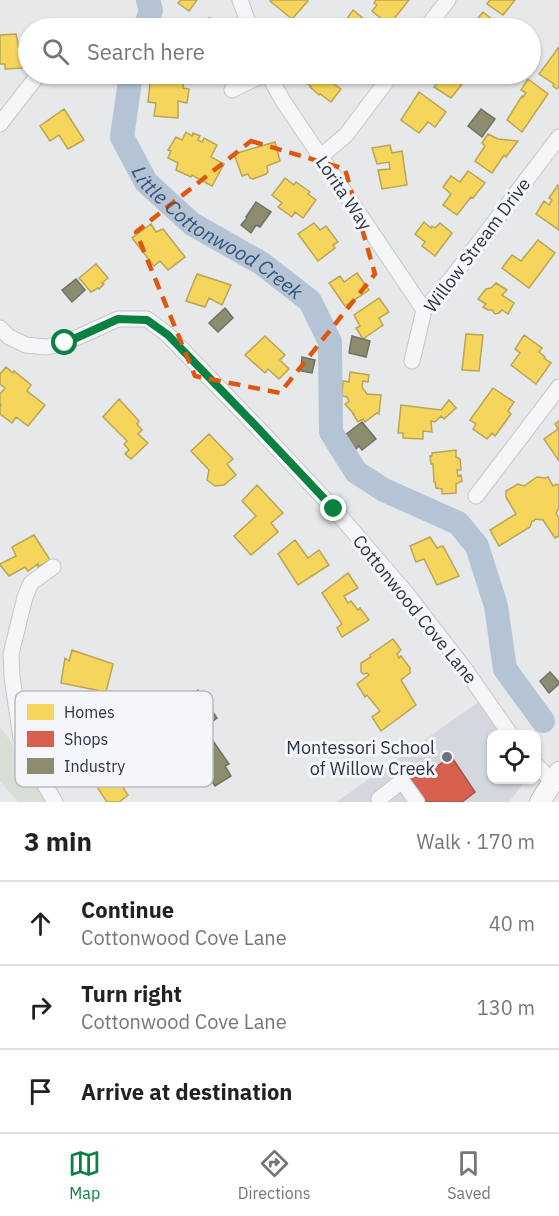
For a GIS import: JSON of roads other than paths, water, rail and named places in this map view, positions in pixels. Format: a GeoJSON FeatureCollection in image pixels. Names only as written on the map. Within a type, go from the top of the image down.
{"type":"FeatureCollection","features":[{"type":"Feature","properties":{"kind":"main road"},"geometry":{"type":"LineString","coordinates":[[540,802],[556,777]]}},
{"type":"Feature","properties":{"kind":"street"},"geometry":{"type":"LineString","coordinates":[[240,0],[246,18]]}},
{"type":"Feature","properties":{"kind":"street"},"geometry":{"type":"LineString","coordinates":[[434,18],[448,0]]}},
{"type":"Feature","properties":{"kind":"street"},"geometry":{"type":"LineString","coordinates":[[0,124],[31,84]]}},
{"type":"Feature","properties":{"kind":"street"},"geometry":{"type":"LineString","coordinates":[[232,90],[245,84]]}},
{"type":"Feature","properties":{"kind":"street","name":"Lorita Way"},"geometry":{"type":"LineString","coordinates":[[272,84],[424,310]]}},
{"type":"Feature","properties":{"kind":"street"},"geometry":{"type":"LineString","coordinates":[[320,157],[346,135],[384,84]]}},
{"type":"Feature","properties":{"kind":"street","name":"Willow Stream Drive"},"geometry":{"type":"LineString","coordinates":[[412,361],[424,310],[451,279],[559,137]]}},
{"type":"Feature","properties":{"kind":"street","name":"Cottonwood Cove Lane"},"geometry":{"type":"LineString","coordinates":[[0,328],[26,345],[46,347],[65,343],[118,319],[147,320],[168,335],[334,509],[407,594],[467,672],[507,730]]}},
{"type":"Feature","properties":{"kind":"street"},"geometry":{"type":"LineString","coordinates":[[476,496],[559,387]]}},
{"type":"Feature","properties":{"kind":"street"},"geometry":{"type":"LineString","coordinates":[[15,697],[11,654],[25,597],[31,583],[53,567]]}},
{"type":"Feature","properties":{"kind":"street"},"geometry":{"type":"LineString","coordinates":[[541,768],[556,777]]}},
{"type":"Feature","properties":{"kind":"street"},"geometry":{"type":"LineString","coordinates":[[381,802],[379,799],[402,781],[417,802]]}},
{"type":"Feature","properties":{"kind":"street"},"geometry":{"type":"LineString","coordinates":[[46,787],[55,802]]}},
{"type":"Feature","properties":{"kind":"waterway","name":"Little Cottonwood Creek"},"geometry":{"type":"LineString","coordinates":[[148,0],[151,10],[148,18]]}},
{"type":"Feature","properties":{"kind":"waterway","name":"Little Cottonwood Creek"},"geometry":{"type":"LineString","coordinates":[[130,84],[122,137],[146,182],[192,224],[261,263],[310,301],[330,342],[331,432],[356,472],[384,490],[458,523],[477,546],[496,606],[505,669],[543,721]]}},
{"type":"Feature","properties":{"kind":"place","name":"Montessori School of Willow Creek"},"geometry":{"type":"Point","coordinates":[447,757]}}]}
